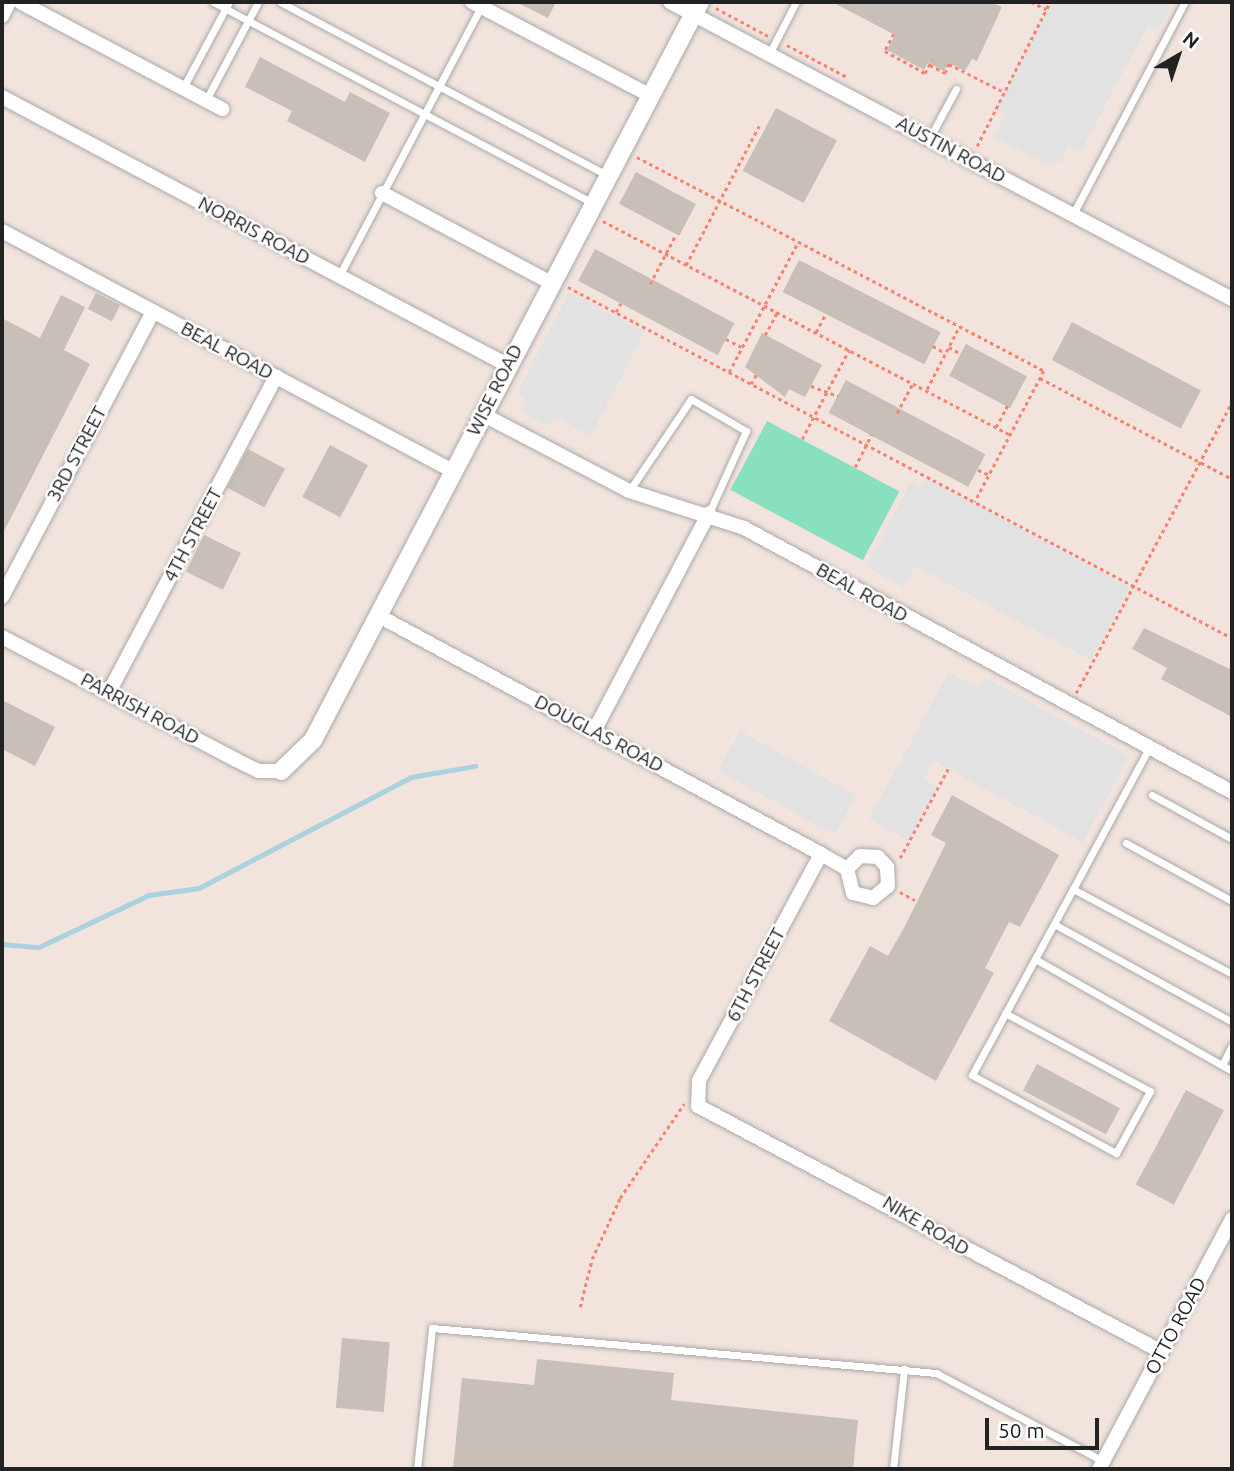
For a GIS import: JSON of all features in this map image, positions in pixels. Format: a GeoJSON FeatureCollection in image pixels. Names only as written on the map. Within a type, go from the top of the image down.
{"type":"FeatureCollection","features":[{"type":"Feature","properties":{"kind":"street"},"geometry":{"type":"LineString","coordinates":[[2,16],[9,2]]}},
{"type":"Feature","properties":{"kind":"street"},"geometry":{"type":"LineString","coordinates":[[20,2],[222,109]]}},
{"type":"Feature","properties":{"kind":"street","name":"AUSTIN ROAD"},"geometry":{"type":"LineString","coordinates":[[670,2],[697,8],[769,54],[1232,299]]}},
{"type":"Feature","properties":{"kind":"street"},"geometry":{"type":"LineString","coordinates":[[479,3],[651,96]]}},
{"type":"Feature","properties":{"kind":"street","name":"WISE ROAD"},"geometry":{"type":"LineString","coordinates":[[281,771],[313,740],[507,365],[697,8]]}},
{"type":"Feature","properties":{"kind":"street","name":"NORRIS ROAD"},"geometry":{"type":"LineString","coordinates":[[2,96],[507,365]]}},
{"type":"Feature","properties":{"kind":"street"},"geometry":{"type":"LineString","coordinates":[[382,193],[552,281]]}},
{"type":"Feature","properties":{"kind":"street","name":"BEAL ROAD"},"geometry":{"type":"LineString","coordinates":[[2,231],[453,471]]}},
{"type":"Feature","properties":{"kind":"street","name":"3RD STREET"},"geometry":{"type":"LineString","coordinates":[[2,597],[153,312]]}},
{"type":"Feature","properties":{"kind":"street","name":"4TH STREET"},"geometry":{"type":"LineString","coordinates":[[109,692],[276,377]]}},
{"type":"Feature","properties":{"kind":"street","name":"BEAL ROAD"},"geometry":{"type":"LineString","coordinates":[[482,414],[629,491],[709,513],[1232,792]]}},
{"type":"Feature","properties":{"kind":"street"},"geometry":{"type":"LineString","coordinates":[[594,731],[709,513]]}},
{"type":"Feature","properties":{"kind":"street","name":"DOUGLAS ROAD"},"geometry":{"type":"LineString","coordinates":[[377,615],[846,869]]}},
{"type":"Feature","properties":{"kind":"street","name":"PARRISH ROAD"},"geometry":{"type":"LineString","coordinates":[[2,637],[247,765],[281,771]]}},
{"type":"Feature","properties":{"kind":"street","name":"6TH STREET"},"geometry":{"type":"LineString","coordinates":[[695,1094],[821,854]]}},
{"type":"Feature","properties":{"kind":"street","name":"NIKE ROAD"},"geometry":{"type":"LineString","coordinates":[[695,1094],[708,1114],[865,1190],[999,1270],[1162,1352]]}},
{"type":"Feature","properties":{"kind":"street","name":"OTTO ROAD"},"geometry":{"type":"LineString","coordinates":[[1101,1465],[1232,1219]]}},
{"type":"Feature","properties":{"kind":"lane"},"geometry":{"type":"LineString","coordinates":[[214,2],[227,5],[248,20],[424,114],[590,208]]}},
{"type":"Feature","properties":{"kind":"lane"},"geometry":{"type":"LineString","coordinates":[[206,101],[258,2]]}},
{"type":"Feature","properties":{"kind":"lane"},"geometry":{"type":"LineString","coordinates":[[280,2],[608,175]]}},
{"type":"Feature","properties":{"kind":"lane"},"geometry":{"type":"LineString","coordinates":[[769,54],[796,2]]}},
{"type":"Feature","properties":{"kind":"lane"},"geometry":{"type":"LineString","coordinates":[[1072,215],[1185,2]]}},
{"type":"Feature","properties":{"kind":"lane"},"geometry":{"type":"LineString","coordinates":[[339,275],[439,86],[479,3]]}},
{"type":"Feature","properties":{"kind":"lane"},"geometry":{"type":"LineString","coordinates":[[183,89],[227,5]]}},
{"type":"Feature","properties":{"kind":"lane"},"geometry":{"type":"LineString","coordinates":[[929,139],[956,89]]}},
{"type":"Feature","properties":{"kind":"lane"},"geometry":{"type":"LineString","coordinates":[[629,491],[691,399],[746,430],[709,513]]}},
{"type":"Feature","properties":{"kind":"lane"},"geometry":{"type":"LineString","coordinates":[[1005,1013],[1150,1091],[1116,1153],[972,1075],[1005,1013],[1054,925],[1149,748]]}},
{"type":"Feature","properties":{"kind":"lane"},"geometry":{"type":"LineString","coordinates":[[1152,795],[1232,839]]}},
{"type":"Feature","properties":{"kind":"lane"},"geometry":{"type":"LineString","coordinates":[[1126,844],[1232,901]]}},
{"type":"Feature","properties":{"kind":"lane"},"geometry":{"type":"LineString","coordinates":[[1073,889],[1232,974]]}},
{"type":"Feature","properties":{"kind":"lane"},"geometry":{"type":"LineString","coordinates":[[1054,925],[1232,1022]]}},
{"type":"Feature","properties":{"kind":"lane"},"geometry":{"type":"LineString","coordinates":[[1035,959],[1232,1071]]}},
{"type":"Feature","properties":{"kind":"lane"},"geometry":{"type":"LineString","coordinates":[[1222,1065],[1232,1045]]}},
{"type":"Feature","properties":{"kind":"lane"},"geometry":{"type":"LineString","coordinates":[[418,1469],[432,1328],[904,1369],[944,1376],[1101,1465]]}},
{"type":"Feature","properties":{"kind":"lane"},"geometry":{"type":"LineString","coordinates":[[893,1469],[904,1369]]}},
{"type":"Feature","properties":{"kind":"path"},"geometry":{"type":"LineString","coordinates":[[1031,2],[1046,9]]}},
{"type":"Feature","properties":{"kind":"path"},"geometry":{"type":"LineString","coordinates":[[977,146],[1002,91],[1049,2]]}},
{"type":"Feature","properties":{"kind":"path"},"geometry":{"type":"LineString","coordinates":[[894,34],[885,51],[925,72],[932,60]]}},
{"type":"Feature","properties":{"kind":"path"},"geometry":{"type":"LineString","coordinates":[[930,65],[945,73],[949,64],[1002,91]]}},
{"type":"Feature","properties":{"kind":"path"},"geometry":{"type":"LineString","coordinates":[[686,265],[759,126]]}},
{"type":"Feature","properties":{"kind":"path"},"geometry":{"type":"LineString","coordinates":[[622,149],[1044,371],[975,502]]}},
{"type":"Feature","properties":{"kind":"path"},"geometry":{"type":"LineString","coordinates":[[590,208],[665,254],[1011,435]]}},
{"type":"Feature","properties":{"kind":"path"},"geometry":{"type":"LineString","coordinates":[[650,284],[676,234]]}},
{"type":"Feature","properties":{"kind":"path"},"geometry":{"type":"LineString","coordinates":[[729,372],[798,242]]}},
{"type":"Feature","properties":{"kind":"path"},"geometry":{"type":"LineString","coordinates":[[552,281],[616,312],[1232,638]]}},
{"type":"Feature","properties":{"kind":"path"},"geometry":{"type":"LineString","coordinates":[[616,312],[621,303]]}},
{"type":"Feature","properties":{"kind":"path"},"geometry":{"type":"LineString","coordinates":[[765,335],[777,312]]}},
{"type":"Feature","properties":{"kind":"path"},"geometry":{"type":"LineString","coordinates":[[816,332],[825,315]]}},
{"type":"Feature","properties":{"kind":"path"},"geometry":{"type":"LineString","coordinates":[[926,390],[959,327]]}},
{"type":"Feature","properties":{"kind":"path"},"geometry":{"type":"LineString","coordinates":[[726,339],[743,347]]}},
{"type":"Feature","properties":{"kind":"path"},"geometry":{"type":"LineString","coordinates":[[933,346],[946,353]]}},
{"type":"Feature","properties":{"kind":"path"},"geometry":{"type":"LineString","coordinates":[[949,347],[961,354]]}},
{"type":"Feature","properties":{"kind":"path"},"geometry":{"type":"LineString","coordinates":[[802,439],[849,350]]}},
{"type":"Feature","properties":{"kind":"path"},"geometry":{"type":"LineString","coordinates":[[751,384],[757,373]]}},
{"type":"Feature","properties":{"kind":"path"},"geometry":{"type":"LineString","coordinates":[[1040,378],[1232,479]]}},
{"type":"Feature","properties":{"kind":"path"},"geometry":{"type":"LineString","coordinates":[[897,413],[913,383]]}},
{"type":"Feature","properties":{"kind":"path"},"geometry":{"type":"LineString","coordinates":[[811,386],[838,396]]}},
{"type":"Feature","properties":{"kind":"path"},"geometry":{"type":"LineString","coordinates":[[1069,705],[1232,402]]}},
{"type":"Feature","properties":{"kind":"path"},"geometry":{"type":"LineString","coordinates":[[996,427],[1007,406]]}},
{"type":"Feature","properties":{"kind":"path"},"geometry":{"type":"LineString","coordinates":[[855,467],[871,435]]}},
{"type":"Feature","properties":{"kind":"path"},"geometry":{"type":"LineString","coordinates":[[978,470],[990,475]]}},
{"type":"Feature","properties":{"kind":"path"},"geometry":{"type":"LineString","coordinates":[[897,864],[948,769]]}},
{"type":"Feature","properties":{"kind":"path"},"geometry":{"type":"LineString","coordinates":[[894,888],[915,900]]}},
{"type":"Feature","properties":{"kind":"path"},"geometry":{"type":"LineString","coordinates":[[580,1307],[592,1259],[620,1198],[659,1133],[695,1094]]}},
{"type":"Feature","properties":{"kind":"shaded area"},"geometry":{"type":"Polygon","coordinates":[[[2,2],[1232,2],[1232,1469],[2,1469],[2,2]]]}},
{"type":"Feature","properties":{"kind":"shaded area"},"geometry":{"type":"Polygon","coordinates":[[[1052,2],[1173,2],[1158,30],[1148,25],[1080,153],[1068,147],[1061,161],[1049,164],[993,137],[1005,115],[994,109],[1052,2]]]}},
{"type":"Feature","properties":{"kind":"shaded area"},"geometry":{"type":"Polygon","coordinates":[[[569,292],[645,331],[591,435],[554,416],[548,426],[521,412],[527,400],[517,394],[569,292]]]}},
{"type":"Feature","properties":{"kind":"shaded area"},"geometry":{"type":"Polygon","coordinates":[[[926,478],[1130,587],[1091,660],[915,566],[903,587],[866,567],[911,482],[921,487],[926,478]]]}},
{"type":"Feature","properties":{"kind":"shaded area"},"geometry":{"type":"Polygon","coordinates":[[[949,672],[978,688],[984,677],[1129,756],[1083,842],[934,761],[924,779],[938,787],[909,841],[869,819],[949,672]]]}},
{"type":"Feature","properties":{"kind":"shaded area"},"geometry":{"type":"Polygon","coordinates":[[[740,731],[856,795],[835,835],[718,770],[740,731]]]}},
{"type":"Feature","properties":{"kind":"green space"},"geometry":{"type":"Polygon","coordinates":[[[767,421],[899,491],[863,560],[730,490],[767,421]]]}},
{"type":"Feature","properties":{"kind":"building"},"geometry":{"type":"Polygon","coordinates":[[[516,2],[556,2],[548,18],[516,2]]]}},
{"type":"Feature","properties":{"kind":"building"},"geometry":{"type":"Polygon","coordinates":[[[832,2],[991,2],[1002,7],[977,61],[972,59],[965,71],[949,63],[944,71],[928,63],[924,70],[887,50],[895,35],[832,2]]]}},
{"type":"Feature","properties":{"kind":"building"},"geometry":{"type":"Polygon","coordinates":[[[260,57],[345,102],[350,92],[390,113],[365,162],[287,121],[292,111],[245,87],[260,57]]]}},
{"type":"Feature","properties":{"kind":"building"},"geometry":{"type":"Polygon","coordinates":[[[776,108],[837,140],[804,203],[743,171],[776,108]]]}},
{"type":"Feature","properties":{"kind":"building"},"geometry":{"type":"Polygon","coordinates":[[[636,172],[696,204],[679,236],[619,204],[636,172]]]}},
{"type":"Feature","properties":{"kind":"building"},"geometry":{"type":"Polygon","coordinates":[[[595,249],[735,323],[718,355],[578,281],[595,249]]]}},
{"type":"Feature","properties":{"kind":"building"},"geometry":{"type":"Polygon","coordinates":[[[799,260],[941,332],[924,364],[783,292],[799,260]]]}},
{"type":"Feature","properties":{"kind":"building"},"geometry":{"type":"Polygon","coordinates":[[[96,293],[120,305],[112,321],[88,309],[96,293]]]}},
{"type":"Feature","properties":{"kind":"building"},"geometry":{"type":"Polygon","coordinates":[[[61,295],[85,307],[64,350],[90,364],[2,535],[2,318],[40,338],[61,295]]]}},
{"type":"Feature","properties":{"kind":"building"},"geometry":{"type":"Polygon","coordinates":[[[1072,322],[1201,391],[1181,429],[1052,360],[1072,322]]]}},
{"type":"Feature","properties":{"kind":"building"},"geometry":{"type":"Polygon","coordinates":[[[762,333],[822,365],[805,397],[789,389],[785,397],[745,367],[762,333]]]}},
{"type":"Feature","properties":{"kind":"building"},"geometry":{"type":"Polygon","coordinates":[[[966,344],[1027,376],[1010,408],[949,376],[966,344]]]}},
{"type":"Feature","properties":{"kind":"building"},"geometry":{"type":"Polygon","coordinates":[[[846,380],[986,454],[968,487],[829,413],[846,380]]]}},
{"type":"Feature","properties":{"kind":"building"},"geometry":{"type":"Polygon","coordinates":[[[330,445],[368,465],[340,517],[302,497],[330,445]]]}},
{"type":"Feature","properties":{"kind":"building"},"geometry":{"type":"Polygon","coordinates":[[[248,449],[285,469],[264,508],[227,488],[248,449]]]}},
{"type":"Feature","properties":{"kind":"building"},"geometry":{"type":"Polygon","coordinates":[[[204,535],[241,553],[223,590],[186,572],[204,535]]]}},
{"type":"Feature","properties":{"kind":"building"},"geometry":{"type":"Polygon","coordinates":[[[1144,628],[1232,670],[1232,717],[1161,679],[1167,668],[1132,649],[1144,628]]]}},
{"type":"Feature","properties":{"kind":"building"},"geometry":{"type":"Polygon","coordinates":[[[2,700],[55,727],[35,766],[2,749],[2,700]]]}},
{"type":"Feature","properties":{"kind":"building"},"geometry":{"type":"Polygon","coordinates":[[[952,795],[1059,855],[1020,927],[1009,922],[985,968],[994,973],[936,1081],[829,1021],[870,946],[888,956],[906,924],[946,843],[931,835],[952,795]]]}},
{"type":"Feature","properties":{"kind":"building"},"geometry":{"type":"Polygon","coordinates":[[[1037,1064],[1120,1108],[1106,1135],[1023,1090],[1037,1064]]]}},
{"type":"Feature","properties":{"kind":"building"},"geometry":{"type":"Polygon","coordinates":[[[1186,1090],[1224,1110],[1174,1205],[1136,1184],[1186,1090]]]}},
{"type":"Feature","properties":{"kind":"building"},"geometry":{"type":"Polygon","coordinates":[[[342,1338],[390,1342],[384,1412],[336,1408],[342,1338]]]}},
{"type":"Feature","properties":{"kind":"building"},"geometry":{"type":"Polygon","coordinates":[[[537,1359],[674,1373],[671,1400],[858,1420],[853,1469],[453,1469],[462,1378],[534,1385],[537,1359]]]}},
{"type":"Feature","properties":{"kind":"waterway"},"geometry":{"type":"LineString","coordinates":[[2,944],[39,947],[149,895],[199,888],[411,777],[475,766]]}}]}
